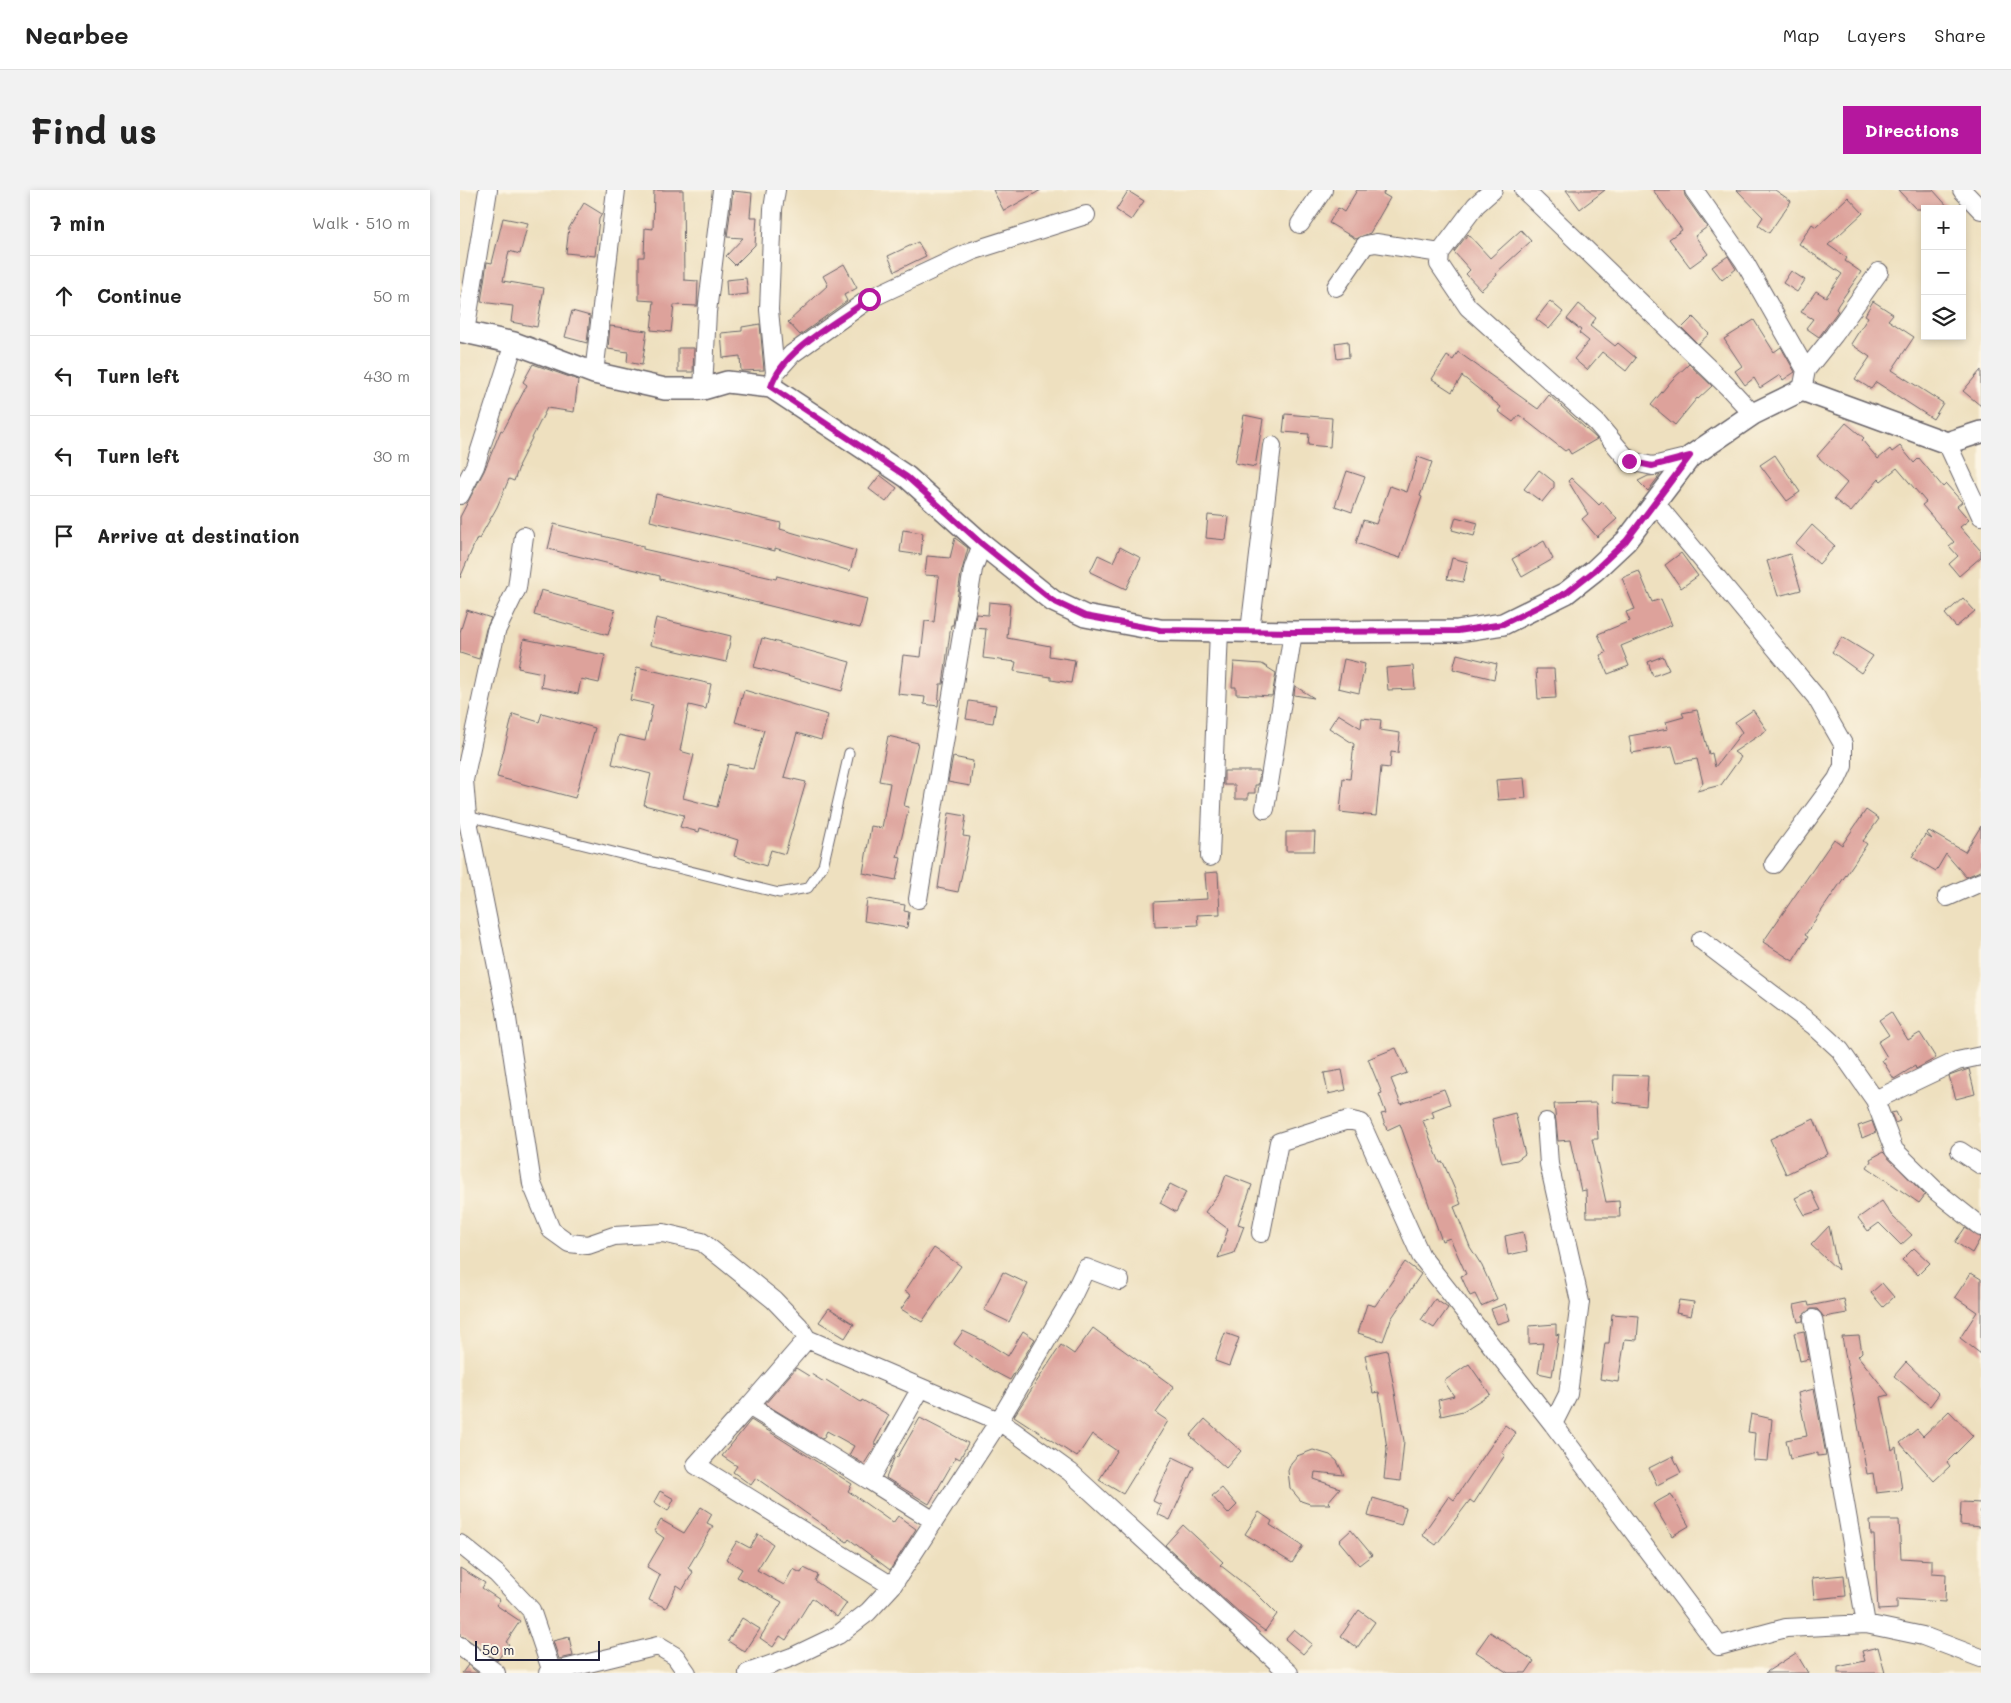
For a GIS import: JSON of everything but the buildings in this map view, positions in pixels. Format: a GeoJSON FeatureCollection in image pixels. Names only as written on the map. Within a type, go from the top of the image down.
{"type":"FeatureCollection","features":[{"type":"Feature","properties":{"kind":"street"},"geometry":{"type":"LineString","coordinates":[[488,190],[462,331],[514,343],[594,372],[665,389],[703,389],[727,382],[773,380],[907,477],[982,544],[1053,601],[1085,616],[1160,630],[1293,632],[1458,631],[1503,624],[1566,593],[1626,541],[1656,504],[1690,456]]}},
{"type":"Feature","properties":{"kind":"street"},"geometry":{"type":"LineString","coordinates":[[594,372],[616,190]]}},
{"type":"Feature","properties":{"kind":"street"},"geometry":{"type":"LineString","coordinates":[[703,389],[707,312],[722,190]]}},
{"type":"Feature","properties":{"kind":"street"},"geometry":{"type":"LineString","coordinates":[[773,380],[769,310],[773,210],[776,190]]}},
{"type":"Feature","properties":{"kind":"street"},"geometry":{"type":"LineString","coordinates":[[1300,224],[1323,190]]}},
{"type":"Feature","properties":{"kind":"street"},"geometry":{"type":"LineString","coordinates":[[1493,190],[1476,205],[1440,253],[1439,264],[1468,307],[1596,422],[1629,461],[1652,466],[1690,456],[1804,380],[1879,272]]}},
{"type":"Feature","properties":{"kind":"street"},"geometry":{"type":"LineString","coordinates":[[1524,190],[1727,386],[1753,414]]}},
{"type":"Feature","properties":{"kind":"street"},"geometry":{"type":"LineString","coordinates":[[1694,190],[1744,261],[1804,380],[1948,444],[1981,516]]}},
{"type":"Feature","properties":{"kind":"street"},"geometry":{"type":"LineString","coordinates":[[1962,190],[1981,210]]}},
{"type":"Feature","properties":{"kind":"street"},"geometry":{"type":"LineString","coordinates":[[773,380],[792,354],[869,299],[972,251],[1086,215]]}},
{"type":"Feature","properties":{"kind":"street"},"geometry":{"type":"LineString","coordinates":[[1336,286],[1365,245],[1376,243],[1440,253]]}},
{"type":"Feature","properties":{"kind":"street"},"geometry":{"type":"LineString","coordinates":[[460,495],[475,466],[514,343]]}},
{"type":"Feature","properties":{"kind":"street"},"geometry":{"type":"LineString","coordinates":[[1948,444],[1981,432]]}},
{"type":"Feature","properties":{"kind":"street"},"geometry":{"type":"LineString","coordinates":[[1250,631],[1272,446]]}},
{"type":"Feature","properties":{"kind":"street"},"geometry":{"type":"LineString","coordinates":[[1656,504],[1816,697],[1843,744],[1843,766],[1836,779],[1774,864]]}},
{"type":"Feature","properties":{"kind":"street"},"geometry":{"type":"LineString","coordinates":[[524,536],[517,588],[496,630],[464,780],[468,816],[506,1012],[532,1184],[551,1230],[569,1243],[588,1245],[614,1236],[663,1233],[702,1242],[774,1300],[799,1326],[807,1339],[999,1421],[1070,1472],[1289,1673]]}},
{"type":"Feature","properties":{"kind":"street"},"geometry":{"type":"LineString","coordinates":[[918,899],[973,569],[982,544]]}},
{"type":"Feature","properties":{"kind":"street"},"geometry":{"type":"LineString","coordinates":[[1210,857],[1219,630]]}},
{"type":"Feature","properties":{"kind":"street"},"geometry":{"type":"LineString","coordinates":[[1265,809],[1293,632]]}},
{"type":"Feature","properties":{"kind":"street"},"geometry":{"type":"LineString","coordinates":[[1947,897],[1981,882]]}},
{"type":"Feature","properties":{"kind":"street"},"geometry":{"type":"LineString","coordinates":[[1701,940],[1813,1025],[1840,1050],[1875,1100],[1894,1150],[1938,1192],[1981,1227]]}},
{"type":"Feature","properties":{"kind":"street"},"geometry":{"type":"LineString","coordinates":[[1875,1100],[1957,1061],[1981,1056]]}},
{"type":"Feature","properties":{"kind":"street"},"geometry":{"type":"LineString","coordinates":[[1260,1233],[1279,1142],[1348,1120],[1361,1123],[1421,1256],[1553,1424],[1719,1646],[1786,1628],[1866,1624],[1923,1636],[1981,1658]]}},
{"type":"Feature","properties":{"kind":"street"},"geometry":{"type":"LineString","coordinates":[[1546,1122],[1549,1164],[1580,1302],[1568,1394],[1553,1424]]}},
{"type":"Feature","properties":{"kind":"street"},"geometry":{"type":"LineString","coordinates":[[1960,1151],[1981,1166]]}},
{"type":"Feature","properties":{"kind":"street"},"geometry":{"type":"LineString","coordinates":[[748,1673],[792,1657],[838,1635],[868,1612],[892,1586],[999,1421],[1071,1299],[1086,1268],[1120,1281]]}},
{"type":"Feature","properties":{"kind":"street"},"geometry":{"type":"LineString","coordinates":[[1813,1319],[1866,1624]]}},
{"type":"Feature","properties":{"kind":"street"},"geometry":{"type":"LineString","coordinates":[[807,1339],[696,1465],[892,1586]]}},
{"type":"Feature","properties":{"kind":"street"},"geometry":{"type":"LineString","coordinates":[[869,1480],[921,1388]]}},
{"type":"Feature","properties":{"kind":"street"},"geometry":{"type":"LineString","coordinates":[[749,1406],[934,1521]]}},
{"type":"Feature","properties":{"kind":"street"},"geometry":{"type":"LineString","coordinates":[[460,1544],[497,1574],[531,1610],[550,1672],[658,1646],[675,1656],[687,1673]]}},
{"type":"Feature","properties":{"kind":"street"},"geometry":{"type":"LineString","coordinates":[[460,1646],[496,1673]]}},
{"type":"Feature","properties":{"kind":"lane"},"geometry":{"type":"LineString","coordinates":[[468,816],[779,892],[808,888],[823,866],[849,753]]}},
{"type":"Feature","properties":{"kind":"route"},"geometry":{"type":"LineString","coordinates":[[869,299],[792,354],[776,373],[771,387],[907,477],[982,544],[1053,601],[1085,616],[1160,630],[1293,632],[1458,631],[1503,624],[1566,593],[1594,571],[1626,541],[1656,504],[1690,456],[1652,466],[1629,461]]}}]}
